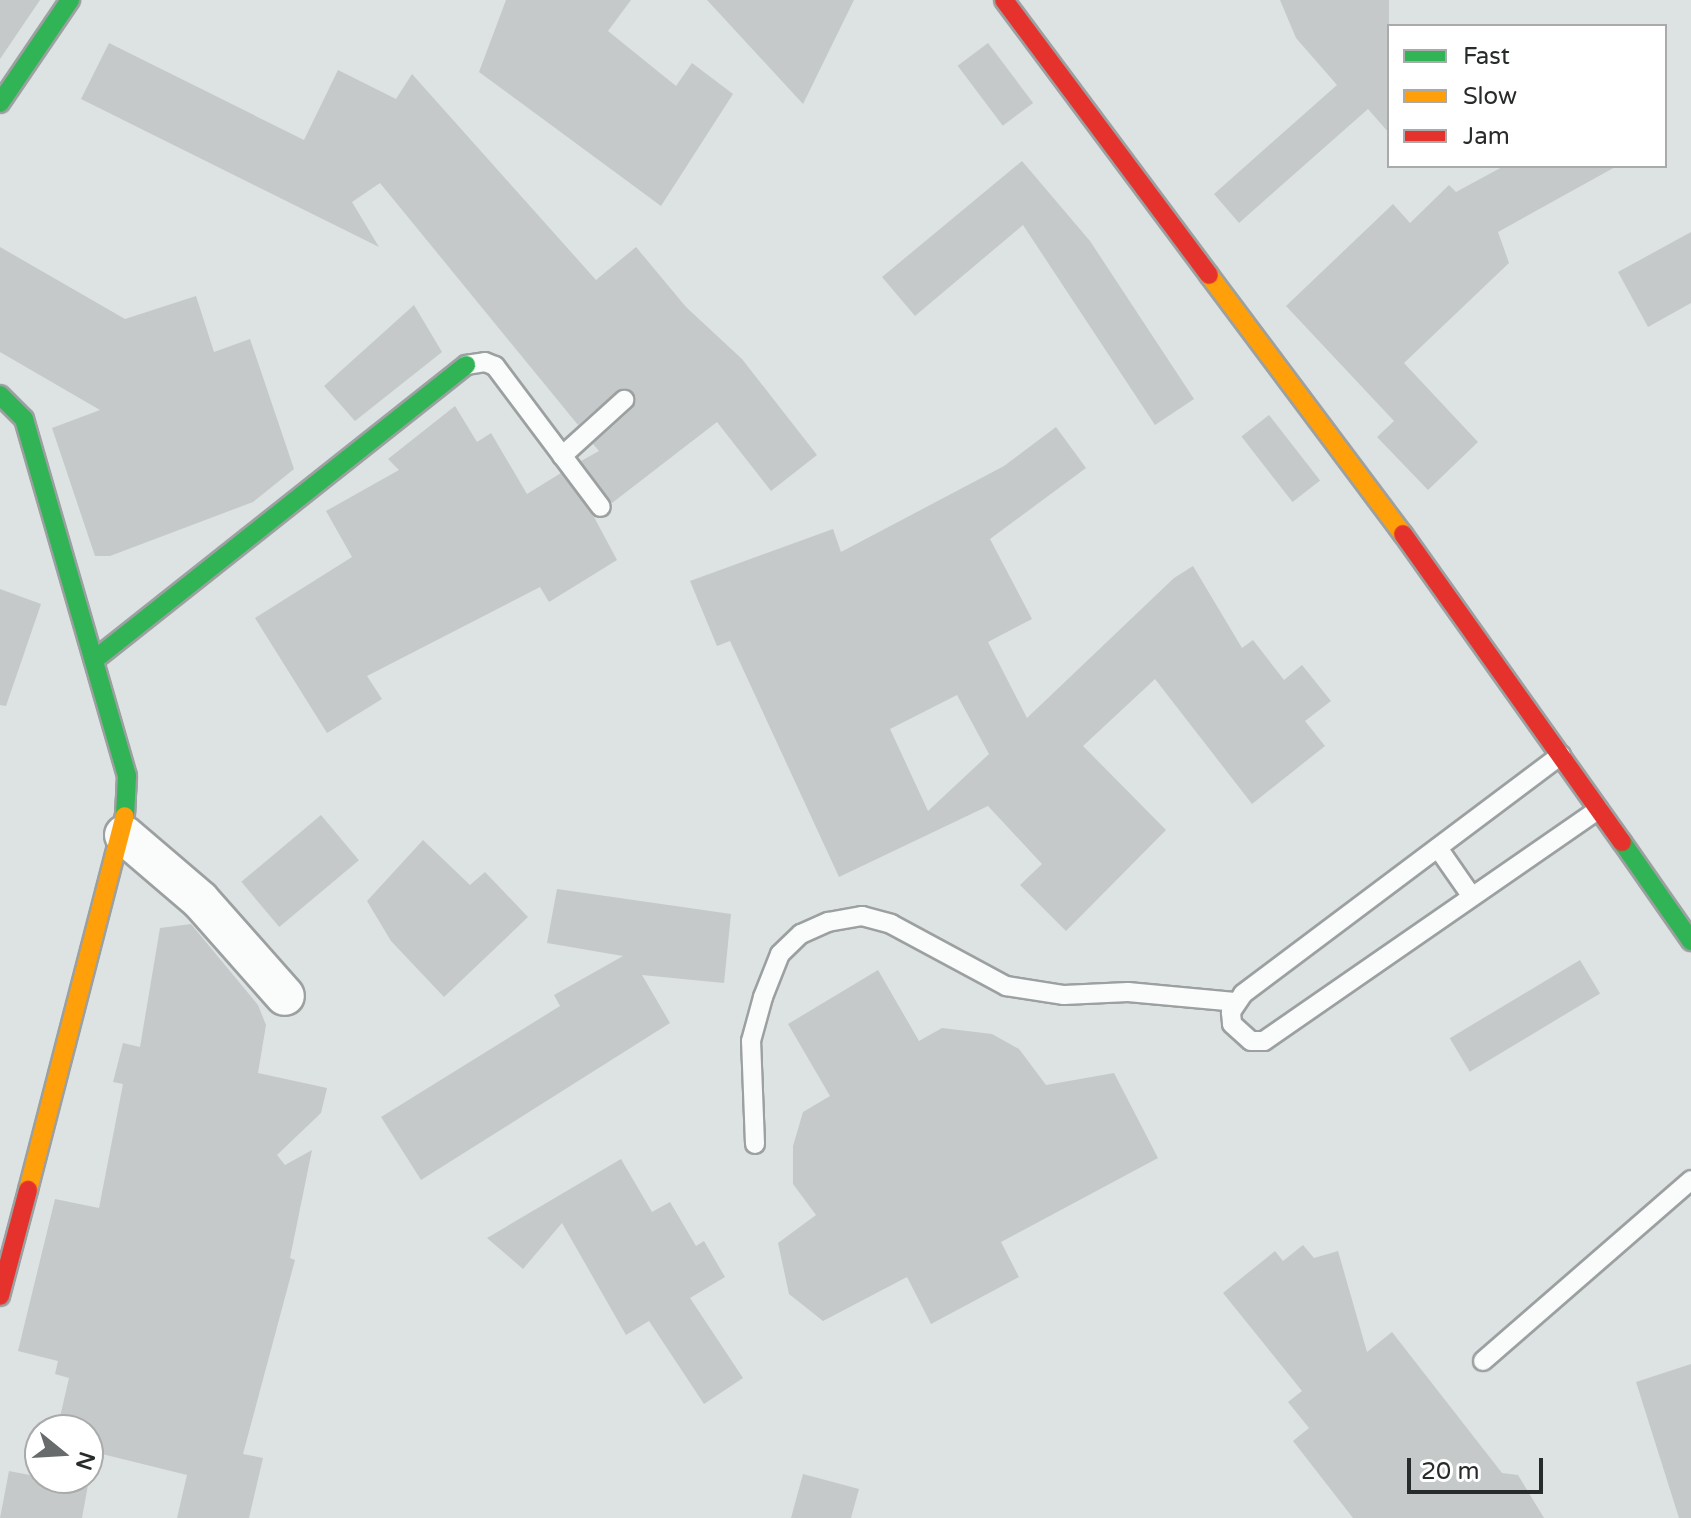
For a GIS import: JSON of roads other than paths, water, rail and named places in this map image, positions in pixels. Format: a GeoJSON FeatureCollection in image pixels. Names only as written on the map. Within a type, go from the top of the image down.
{"type":"FeatureCollection","features":[{"type":"Feature","properties":{"kind":"street"},"geometry":{"type":"LineString","coordinates":[[0,103],[70,0]]}},
{"type":"Feature","properties":{"kind":"street"},"geometry":{"type":"LineString","coordinates":[[1004,0],[1564,753],[1691,941]]}},
{"type":"Feature","properties":{"kind":"street"},"geometry":{"type":"LineString","coordinates":[[94,660],[466,365]]}},
{"type":"Feature","properties":{"kind":"street"},"geometry":{"type":"LineString","coordinates":[[0,395],[24,419],[127,776],[124,835],[0,1296]]}},
{"type":"Feature","properties":{"kind":"street"},"geometry":{"type":"LineString","coordinates":[[124,835],[200,900],[285,996]]}},
{"type":"Feature","properties":{"kind":"lane"},"geometry":{"type":"LineString","coordinates":[[466,365],[485,362],[495,366],[601,507]]}},
{"type":"Feature","properties":{"kind":"lane"},"geometry":{"type":"LineString","coordinates":[[562,456],[624,400]]}},
{"type":"Feature","properties":{"kind":"lane"},"geometry":{"type":"LineString","coordinates":[[755,1144],[751,1041],[763,997],[780,954],[801,934],[828,922],[862,916],[891,924],[1006,986],[1064,995],[1128,992],[1235,1002],[1564,753]]}},
{"type":"Feature","properties":{"kind":"lane"},"geometry":{"type":"LineString","coordinates":[[1235,1002],[1232,1024],[1239,1034],[1264,1041],[1470,894],[1602,807]]}},
{"type":"Feature","properties":{"kind":"lane"},"geometry":{"type":"LineString","coordinates":[[1438,848],[1470,894]]}},
{"type":"Feature","properties":{"kind":"lane"},"geometry":{"type":"LineString","coordinates":[[1483,1361],[1691,1180]]}}]}
